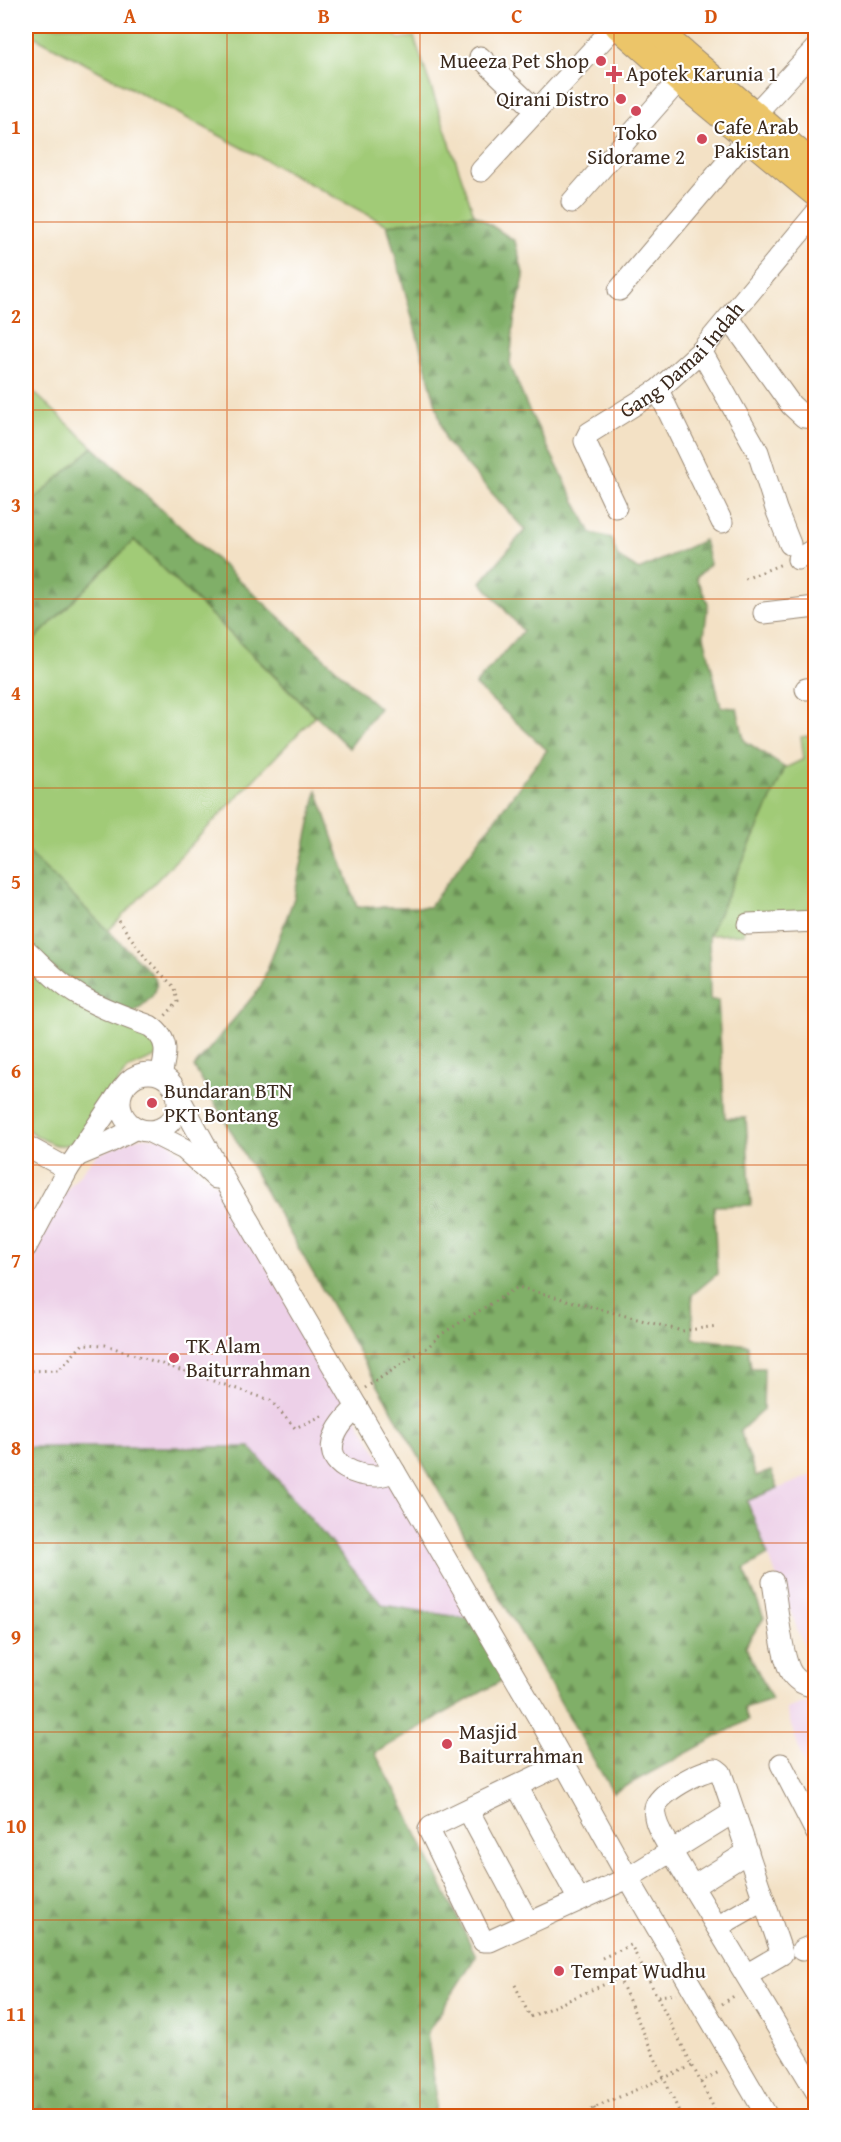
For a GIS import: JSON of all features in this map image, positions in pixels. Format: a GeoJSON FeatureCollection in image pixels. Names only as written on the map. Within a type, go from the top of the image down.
{"type":"FeatureCollection","features":[{"type":"Feature","properties":{"kind":"main road"},"geometry":{"type":"LineString","coordinates":[[616,26],[679,80],[816,166]]}},
{"type":"Feature","properties":{"kind":"main road"},"geometry":{"type":"LineString","coordinates":[[652,26],[816,194]]}},
{"type":"Feature","properties":{"kind":"street"},"geometry":{"type":"LineString","coordinates":[[482,171],[616,26]]}},
{"type":"Feature","properties":{"kind":"street"},"geometry":{"type":"LineString","coordinates":[[620,290],[816,48]]}},
{"type":"Feature","properties":{"kind":"street"},"geometry":{"type":"LineString","coordinates":[[480,57],[537,111]]}},
{"type":"Feature","properties":{"kind":"street"},"geometry":{"type":"LineString","coordinates":[[572,202],[679,80]]}},
{"type":"Feature","properties":{"kind":"street","name":"Gang Damai Indah"},"geometry":{"type":"LineString","coordinates":[[616,507],[585,441],[586,438],[658,390],[701,351],[816,213]]}},
{"type":"Feature","properties":{"kind":"street"},"geometry":{"type":"LineString","coordinates":[[729,318],[791,405],[804,417],[816,418]]}},
{"type":"Feature","properties":{"kind":"street"},"geometry":{"type":"LineString","coordinates":[[701,351],[758,452],[776,509],[806,554]]}},
{"type":"Feature","properties":{"kind":"street"},"geometry":{"type":"LineString","coordinates":[[658,390],[722,522]]}},
{"type":"Feature","properties":{"kind":"street"},"geometry":{"type":"LineString","coordinates":[[764,613],[816,607]]}},
{"type":"Feature","properties":{"kind":"street"},"geometry":{"type":"LineString","coordinates":[[748,924],[816,921]]}},
{"type":"Feature","properties":{"kind":"street"},"geometry":{"type":"LineString","coordinates":[[26,950],[58,981],[79,996],[154,1029],[163,1041],[167,1052],[161,1075]]}},
{"type":"Feature","properties":{"kind":"street"},"geometry":{"type":"LineString","coordinates":[[26,1247],[73,1162],[129,1080],[139,1074],[150,1072],[161,1075],[171,1082],[230,1190],[767,2116]]}},
{"type":"Feature","properties":{"kind":"street"},"geometry":{"type":"LineString","coordinates":[[122,1089],[121,1112],[127,1122],[184,1149],[230,1190]]}},
{"type":"Feature","properties":{"kind":"street"},"geometry":{"type":"LineString","coordinates":[[26,1146],[73,1162],[108,1143],[142,1130],[159,1130],[169,1124],[176,1114],[178,1103],[176,1092]]}},
{"type":"Feature","properties":{"kind":"street"},"geometry":{"type":"LineString","coordinates":[[354,1402],[332,1445],[334,1455],[349,1471],[376,1476],[394,1472]]}},
{"type":"Feature","properties":{"kind":"street"},"geometry":{"type":"LineString","coordinates":[[773,1582],[786,1660],[791,1673],[807,1686],[816,1686]]}},
{"type":"Feature","properties":{"kind":"street"},"geometry":{"type":"LineString","coordinates":[[564,1763],[432,1827],[429,1833],[483,1941],[490,1941],[628,1878],[734,1812]]}},
{"type":"Feature","properties":{"kind":"street"},"geometry":{"type":"LineString","coordinates":[[781,1764],[816,1832]]}},
{"type":"Feature","properties":{"kind":"street"},"geometry":{"type":"LineString","coordinates":[[746,1975],[782,1954],[721,1773],[716,1769],[708,1769],[670,1791],[658,1801],[654,1809],[656,1821],[692,1887],[816,2091]]}},
{"type":"Feature","properties":{"kind":"street"},"geometry":{"type":"LineString","coordinates":[[517,1786],[579,1900]]}},
{"type":"Feature","properties":{"kind":"street"},"geometry":{"type":"LineString","coordinates":[[468,1810],[528,1922]]}},
{"type":"Feature","properties":{"kind":"street"},"geometry":{"type":"LineString","coordinates":[[692,1887],[747,1852]]}},
{"type":"Feature","properties":{"kind":"street"},"geometry":{"type":"LineString","coordinates":[[717,1927],[764,1900]]}},
{"type":"Feature","properties":{"kind":"path"},"geometry":{"type":"LineString","coordinates":[[745,579],[806,554]]}},
{"type":"Feature","properties":{"kind":"path"},"geometry":{"type":"LineString","coordinates":[[118,920],[145,957],[175,988],[178,1002],[154,1029]]}},
{"type":"Feature","properties":{"kind":"path"},"geometry":{"type":"LineString","coordinates":[[354,1402],[428,1347],[440,1335],[518,1287],[682,1330],[717,1326]]}},
{"type":"Feature","properties":{"kind":"path"},"geometry":{"type":"LineString","coordinates":[[26,1371],[59,1370],[83,1344],[105,1345],[270,1400],[295,1428],[329,1413],[339,1428]]}},
{"type":"Feature","properties":{"kind":"path"},"geometry":{"type":"LineString","coordinates":[[602,1958],[632,1945],[718,2116]]}},
{"type":"Feature","properties":{"kind":"path"},"geometry":{"type":"LineString","coordinates":[[515,1985],[530,2017],[619,1978],[681,2116]]}},
{"type":"Feature","properties":{"kind":"path"},"geometry":{"type":"LineString","coordinates":[[598,2116],[592,2108],[692,2066]]}},
{"type":"Feature","properties":{"kind":"shaded area","name":"TK Alam Baiturrahman"},"geometry":{"type":"Polygon","coordinates":[[[163,1137],[220,1188],[477,1620],[383,1605],[250,1447],[26,1447],[26,1265],[64,1193],[96,1155],[137,1138],[163,1137]]]}},
{"type":"Feature","properties":{"kind":"shaded area"},"geometry":{"type":"Polygon","coordinates":[[[815,1474],[815,1674],[747,1501],[815,1474]]]}},
{"type":"Feature","properties":{"kind":"shaded area"},"geometry":{"type":"Polygon","coordinates":[[[816,1699],[815,1799],[786,1709],[816,1699]]]}},
{"type":"Feature","properties":{"kind":"green space"},"geometry":{"type":"Polygon","coordinates":[[[26,26],[384,26],[399,39],[414,37],[474,214],[387,225],[26,32],[26,26]]]}},
{"type":"Feature","properties":{"kind":"green space"},"geometry":{"type":"Polygon","coordinates":[[[474,214],[515,241],[524,277],[514,321],[510,364],[527,406],[591,533],[611,538],[618,557],[639,570],[704,540],[710,564],[696,578],[708,603],[704,636],[721,707],[737,708],[744,740],[785,768],[709,935],[710,1000],[718,1000],[725,1118],[746,1118],[751,1205],[714,1206],[717,1274],[692,1295],[693,1338],[748,1345],[751,1368],[764,1368],[763,1410],[740,1431],[756,1476],[771,1471],[778,1488],[747,1501],[768,1555],[744,1569],[764,1618],[745,1646],[772,1699],[744,1708],[748,1720],[613,1793],[194,1067],[260,988],[294,898],[317,790],[357,907],[429,907],[547,750],[475,685],[523,631],[481,582],[525,530],[446,442],[387,225],[474,214]]]}},
{"type":"Feature","properties":{"kind":"green space"},"geometry":{"type":"Polygon","coordinates":[[[26,385],[93,447],[26,507],[26,385]]]}},
{"type":"Feature","properties":{"kind":"green space"},"geometry":{"type":"Polygon","coordinates":[[[93,447],[379,708],[349,748],[134,540],[26,648],[26,507],[93,447]]]}},
{"type":"Feature","properties":{"kind":"green space"},"geometry":{"type":"Polygon","coordinates":[[[134,540],[315,716],[108,931],[26,850],[26,648],[134,540]]]}},
{"type":"Feature","properties":{"kind":"green space"},"geometry":{"type":"Polygon","coordinates":[[[815,735],[815,916],[743,919],[744,934],[709,935],[785,768],[804,759],[801,737],[815,735]]]}},
{"type":"Feature","properties":{"kind":"green space"},"geometry":{"type":"Polygon","coordinates":[[[26,850],[155,979],[157,985],[153,995],[129,1016],[26,950],[26,850]]]}},
{"type":"Feature","properties":{"kind":"green space"},"geometry":{"type":"Polygon","coordinates":[[[26,950],[150,1026],[167,1052],[127,1069],[77,1141],[70,1144],[57,1145],[45,1141],[26,1129],[26,950]]]}},
{"type":"Feature","properties":{"kind":"green space"},"geometry":{"type":"Polygon","coordinates":[[[26,1447],[250,1447],[383,1605],[477,1620],[513,1674],[375,1753],[400,1799],[476,1956],[427,2033],[436,2092],[435,2115],[26,2116],[26,1447]]]}},
{"type":"Feature","properties":{"kind":"place","name":"Mueeza Pet Shop"},"geometry":{"type":"Point","coordinates":[601,61]}},
{"type":"Feature","properties":{"kind":"place","name":"Apotek Karunia 1"},"geometry":{"type":"Point","coordinates":[614,74]}},
{"type":"Feature","properties":{"kind":"place","name":"Qirani Distro"},"geometry":{"type":"Point","coordinates":[621,99]}},
{"type":"Feature","properties":{"kind":"place","name":"Toko Sidorame 2"},"geometry":{"type":"Point","coordinates":[636,111]}},
{"type":"Feature","properties":{"kind":"place","name":"Cafe Arab Pakistan"},"geometry":{"type":"Point","coordinates":[702,139]}},
{"type":"Feature","properties":{"kind":"place","name":"Bundaran BTN PKT Bontang"},"geometry":{"type":"Point","coordinates":[152,1103]}},
{"type":"Feature","properties":{"kind":"place","name":"TK Alam Baiturrahman"},"geometry":{"type":"Point","coordinates":[174,1358]}},
{"type":"Feature","properties":{"kind":"place","name":"Masjid Baiturrahman"},"geometry":{"type":"Point","coordinates":[447,1744]}},
{"type":"Feature","properties":{"kind":"place","name":"Tempat Wudhu"},"geometry":{"type":"Point","coordinates":[559,1971]}}]}
